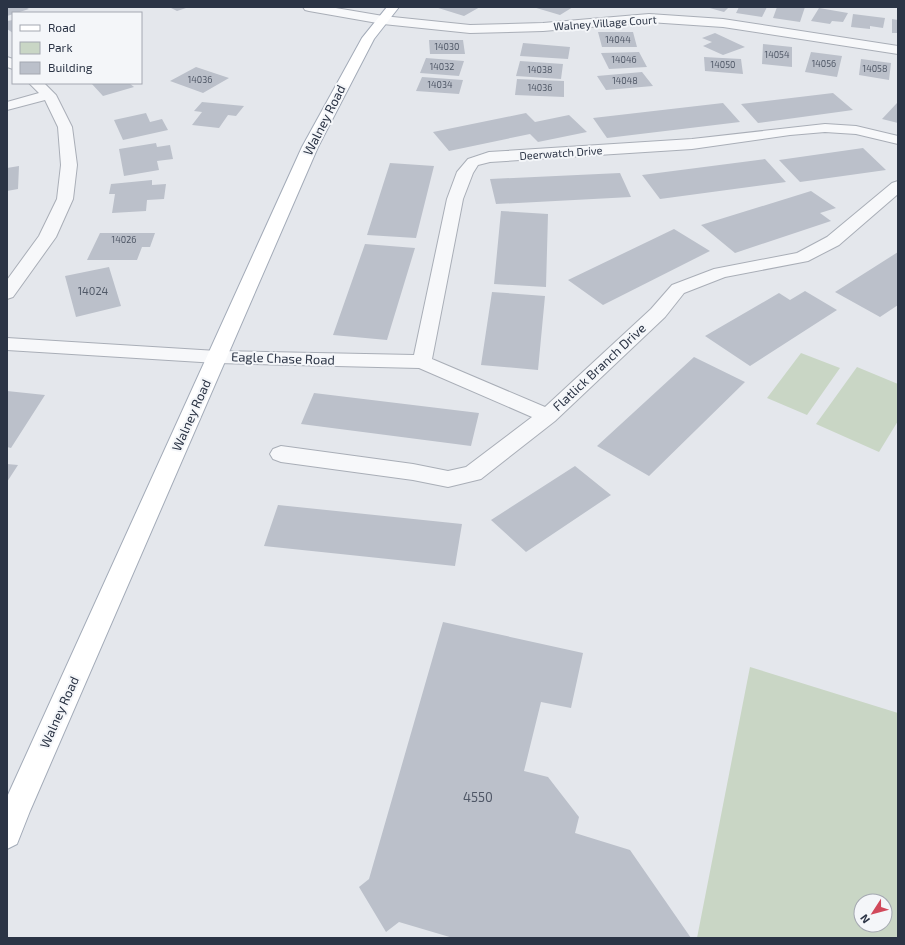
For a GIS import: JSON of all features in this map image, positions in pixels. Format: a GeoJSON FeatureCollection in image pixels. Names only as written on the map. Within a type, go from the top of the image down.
{"type":"FeatureCollection","features":[{"type":"Feature","properties":{"kind":"main road","name":"Walney Road"},"geometry":{"type":"LineString","coordinates":[[7,834],[16,810],[310,147],[368,38],[393,7]]}},
{"type":"Feature","properties":{"kind":"street","name":"Walney Village Court"},"geometry":{"type":"LineString","coordinates":[[309,7],[383,20],[470,29],[543,27],[655,18],[723,23],[885,46],[898,50]]}},
{"type":"Feature","properties":{"kind":"street"},"geometry":{"type":"LineString","coordinates":[[7,293],[47,237],[64,199],[69,165],[65,127],[49,95],[37,84]]}},
{"type":"Feature","properties":{"kind":"street"},"geometry":{"type":"LineString","coordinates":[[7,106],[49,95]]}},
{"type":"Feature","properties":{"kind":"street","name":"Deerwatch Drive"},"geometry":{"type":"LineString","coordinates":[[422,362],[455,199],[465,172],[473,162],[489,157],[692,144],[825,128],[856,130],[898,140]]}},
{"type":"Feature","properties":{"kind":"street","name":"Flatlick Branch Drive"},"geometry":{"type":"LineString","coordinates":[[281,454],[413,472],[448,479],[473,473],[548,416],[658,312],[678,289],[720,273],[802,257],[833,241],[898,186]]}},
{"type":"Feature","properties":{"kind":"street","name":"Eagle Chase Road"},"geometry":{"type":"LineString","coordinates":[[7,344],[217,357],[422,362],[548,416]]}},
{"type":"Feature","properties":{"kind":"green space"},"geometry":{"type":"Polygon","coordinates":[[[801,353],[840,368],[807,415],[767,398],[801,353]]]}},
{"type":"Feature","properties":{"kind":"green space"},"geometry":{"type":"Polygon","coordinates":[[[857,367],[898,384],[898,421],[879,452],[816,424],[857,367]]]}},
{"type":"Feature","properties":{"kind":"green space"},"geometry":{"type":"Polygon","coordinates":[[[750,667],[898,713],[898,938],[697,938],[750,667]]]}},
{"type":"Feature","properties":{"kind":"building"},"geometry":{"type":"Polygon","coordinates":[[[7,7],[25,7],[29,9],[20,12],[12,12],[12,14],[7,16],[7,7]]]}},
{"type":"Feature","properties":{"kind":"building"},"geometry":{"type":"Polygon","coordinates":[[[169,7],[189,7],[177,11],[169,7]]]}},
{"type":"Feature","properties":{"kind":"building"},"geometry":{"type":"Polygon","coordinates":[[[435,7],[480,7],[464,16],[435,7]]]}},
{"type":"Feature","properties":{"kind":"building"},"geometry":{"type":"Polygon","coordinates":[[[533,7],[573,7],[560,15],[533,7]]]}},
{"type":"Feature","properties":{"kind":"building"},"geometry":{"type":"Polygon","coordinates":[[[706,7],[729,7],[724,12],[706,7]]]}},
{"type":"Feature","properties":{"kind":"building"},"geometry":{"type":"Polygon","coordinates":[[[739,7],[767,7],[762,17],[736,13],[739,7]]]}},
{"type":"Feature","properties":{"kind":"building"},"geometry":{"type":"Polygon","coordinates":[[[777,7],[805,7],[800,22],[773,18],[777,7]]]}},
{"type":"Feature","properties":{"kind":"building"},"geometry":{"type":"Polygon","coordinates":[[[819,8],[848,13],[843,22],[832,21],[830,24],[811,21],[819,8]]]}},
{"type":"Feature","properties":{"kind":"building"},"geometry":{"type":"Polygon","coordinates":[[[853,14],[885,18],[883,28],[870,26],[870,29],[851,27],[853,14]]]}},
{"type":"Feature","properties":{"kind":"building"},"geometry":{"type":"Polygon","coordinates":[[[892,19],[898,20],[898,33],[892,33],[892,19]]]}},
{"type":"Feature","properties":{"kind":"building"},"geometry":{"type":"Polygon","coordinates":[[[12,20],[12,32],[7,29],[7,21],[12,20]]]}},
{"type":"Feature","properties":{"kind":"building"},"geometry":{"type":"Polygon","coordinates":[[[598,32],[633,32],[637,47],[602,47],[598,32]]]}},
{"type":"Feature","properties":{"kind":"building"},"geometry":{"type":"Polygon","coordinates":[[[715,33],[745,47],[723,55],[703,46],[712,42],[702,38],[715,33]]]}},
{"type":"Feature","properties":{"kind":"building"},"geometry":{"type":"Polygon","coordinates":[[[429,40],[463,40],[465,54],[430,54],[429,40]]]}},
{"type":"Feature","properties":{"kind":"building"},"geometry":{"type":"Polygon","coordinates":[[[523,43],[570,47],[568,59],[520,56],[523,43]]]}},
{"type":"Feature","properties":{"kind":"building"},"geometry":{"type":"Polygon","coordinates":[[[763,44],[792,47],[792,67],[762,64],[763,44]]]}},
{"type":"Feature","properties":{"kind":"building"},"geometry":{"type":"Polygon","coordinates":[[[639,52],[647,67],[609,69],[601,53],[639,52]]]}},
{"type":"Feature","properties":{"kind":"building"},"geometry":{"type":"Polygon","coordinates":[[[811,52],[842,56],[837,77],[805,72],[811,52]]]}},
{"type":"Feature","properties":{"kind":"building"},"geometry":{"type":"Polygon","coordinates":[[[704,57],[741,59],[743,74],[705,71],[704,57]]]}},
{"type":"Feature","properties":{"kind":"building"},"geometry":{"type":"Polygon","coordinates":[[[426,58],[464,61],[459,76],[420,73],[426,58]]]}},
{"type":"Feature","properties":{"kind":"building"},"geometry":{"type":"Polygon","coordinates":[[[861,59],[891,63],[889,80],[859,75],[861,59]]]}},
{"type":"Feature","properties":{"kind":"building"},"geometry":{"type":"Polygon","coordinates":[[[520,61],[563,64],[561,79],[516,76],[520,61]]]}},
{"type":"Feature","properties":{"kind":"building"},"geometry":{"type":"Polygon","coordinates":[[[196,67],[229,78],[203,93],[170,81],[196,67]]]}},
{"type":"Feature","properties":{"kind":"building"},"geometry":{"type":"Polygon","coordinates":[[[642,72],[653,86],[606,90],[597,76],[642,72]]]}},
{"type":"Feature","properties":{"kind":"building"},"geometry":{"type":"Polygon","coordinates":[[[422,77],[463,80],[459,94],[416,91],[422,77]]]}},
{"type":"Feature","properties":{"kind":"building"},"geometry":{"type":"Polygon","coordinates":[[[517,79],[564,81],[564,97],[515,95],[517,79]]]}},
{"type":"Feature","properties":{"kind":"building"},"geometry":{"type":"Polygon","coordinates":[[[92,84],[130,84],[134,87],[103,96],[92,84]]]}},
{"type":"Feature","properties":{"kind":"building"},"geometry":{"type":"Polygon","coordinates":[[[833,93],[853,110],[758,123],[741,104],[833,93]]]}},
{"type":"Feature","properties":{"kind":"building"},"geometry":{"type":"Polygon","coordinates":[[[202,102],[244,106],[236,116],[228,115],[219,128],[192,125],[202,112],[194,111],[202,102]]]}},
{"type":"Feature","properties":{"kind":"building"},"geometry":{"type":"Polygon","coordinates":[[[723,103],[740,122],[607,138],[593,118],[723,103]]]}},
{"type":"Feature","properties":{"kind":"building"},"geometry":{"type":"Polygon","coordinates":[[[897,103],[898,123],[882,119],[897,103]]]}},
{"type":"Feature","properties":{"kind":"building"},"geometry":{"type":"Polygon","coordinates":[[[146,113],[150,122],[162,119],[168,130],[123,140],[114,120],[146,113]]]}},
{"type":"Feature","properties":{"kind":"building"},"geometry":{"type":"Polygon","coordinates":[[[526,113],[535,122],[569,115],[587,132],[538,142],[530,134],[449,151],[433,132],[526,113]]]}},
{"type":"Feature","properties":{"kind":"building"},"geometry":{"type":"Polygon","coordinates":[[[156,143],[157,147],[170,145],[173,159],[157,161],[159,170],[124,176],[119,149],[156,143]]]}},
{"type":"Feature","properties":{"kind":"building"},"geometry":{"type":"Polygon","coordinates":[[[863,148],[886,170],[800,182],[779,160],[863,148]]]}},
{"type":"Feature","properties":{"kind":"building"},"geometry":{"type":"Polygon","coordinates":[[[765,159],[786,182],[660,199],[642,175],[765,159]]]}},
{"type":"Feature","properties":{"kind":"building"},"geometry":{"type":"Polygon","coordinates":[[[390,163],[434,166],[416,238],[367,235],[390,163]]]}},
{"type":"Feature","properties":{"kind":"building"},"geometry":{"type":"Polygon","coordinates":[[[19,166],[18,189],[7,191],[7,168],[19,166]]]}},
{"type":"Feature","properties":{"kind":"building"},"geometry":{"type":"Polygon","coordinates":[[[620,173],[631,197],[496,204],[490,179],[620,173]]]}},
{"type":"Feature","properties":{"kind":"building"},"geometry":{"type":"Polygon","coordinates":[[[152,180],[152,185],[166,184],[164,199],[147,200],[146,211],[112,213],[115,194],[109,194],[111,184],[152,180]]]}},
{"type":"Feature","properties":{"kind":"building"},"geometry":{"type":"Polygon","coordinates":[[[811,191],[836,208],[820,213],[831,221],[735,253],[701,225],[811,191]]]}},
{"type":"Feature","properties":{"kind":"building"},"geometry":{"type":"Polygon","coordinates":[[[501,211],[548,214],[546,287],[494,284],[501,211]]]}},
{"type":"Feature","properties":{"kind":"building"},"geometry":{"type":"Polygon","coordinates":[[[674,229],[710,251],[603,305],[568,280],[674,229]]]}},
{"type":"Feature","properties":{"kind":"building"},"geometry":{"type":"Polygon","coordinates":[[[100,233],[155,233],[150,247],[142,247],[137,260],[87,260],[100,233]]]}},
{"type":"Feature","properties":{"kind":"building"},"geometry":{"type":"Polygon","coordinates":[[[365,244],[415,248],[387,340],[333,335],[365,244]]]}},
{"type":"Feature","properties":{"kind":"building"},"geometry":{"type":"Polygon","coordinates":[[[898,252],[898,305],[880,317],[835,292],[898,252]]]}},
{"type":"Feature","properties":{"kind":"building"},"geometry":{"type":"Polygon","coordinates":[[[109,267],[121,306],[76,317],[65,276],[109,267]]]}},
{"type":"Feature","properties":{"kind":"building"},"geometry":{"type":"Polygon","coordinates":[[[805,291],[837,310],[750,366],[705,336],[779,293],[790,300],[805,291]]]}},
{"type":"Feature","properties":{"kind":"building"},"geometry":{"type":"Polygon","coordinates":[[[492,292],[545,296],[538,370],[481,365],[492,292]]]}},
{"type":"Feature","properties":{"kind":"building"},"geometry":{"type":"Polygon","coordinates":[[[694,357],[745,382],[649,476],[597,446],[694,357]]]}},
{"type":"Feature","properties":{"kind":"building"},"geometry":{"type":"Polygon","coordinates":[[[7,391],[45,395],[11,448],[7,447],[7,391]]]}},
{"type":"Feature","properties":{"kind":"building"},"geometry":{"type":"Polygon","coordinates":[[[314,393],[479,413],[471,446],[301,424],[314,393]]]}},
{"type":"Feature","properties":{"kind":"building"},"geometry":{"type":"Polygon","coordinates":[[[7,464],[18,465],[7,482],[7,464]]]}},
{"type":"Feature","properties":{"kind":"building"},"geometry":{"type":"Polygon","coordinates":[[[575,466],[611,495],[526,552],[491,520],[575,466]]]}},
{"type":"Feature","properties":{"kind":"building"},"geometry":{"type":"Polygon","coordinates":[[[278,505],[462,524],[455,566],[264,546],[278,505]]]}},
{"type":"Feature","properties":{"kind":"building"},"geometry":{"type":"Polygon","coordinates":[[[443,622],[583,653],[571,708],[541,702],[524,771],[548,777],[579,817],[575,833],[630,850],[691,938],[453,938],[399,922],[386,932],[359,887],[369,879],[443,622]]]}}]}
